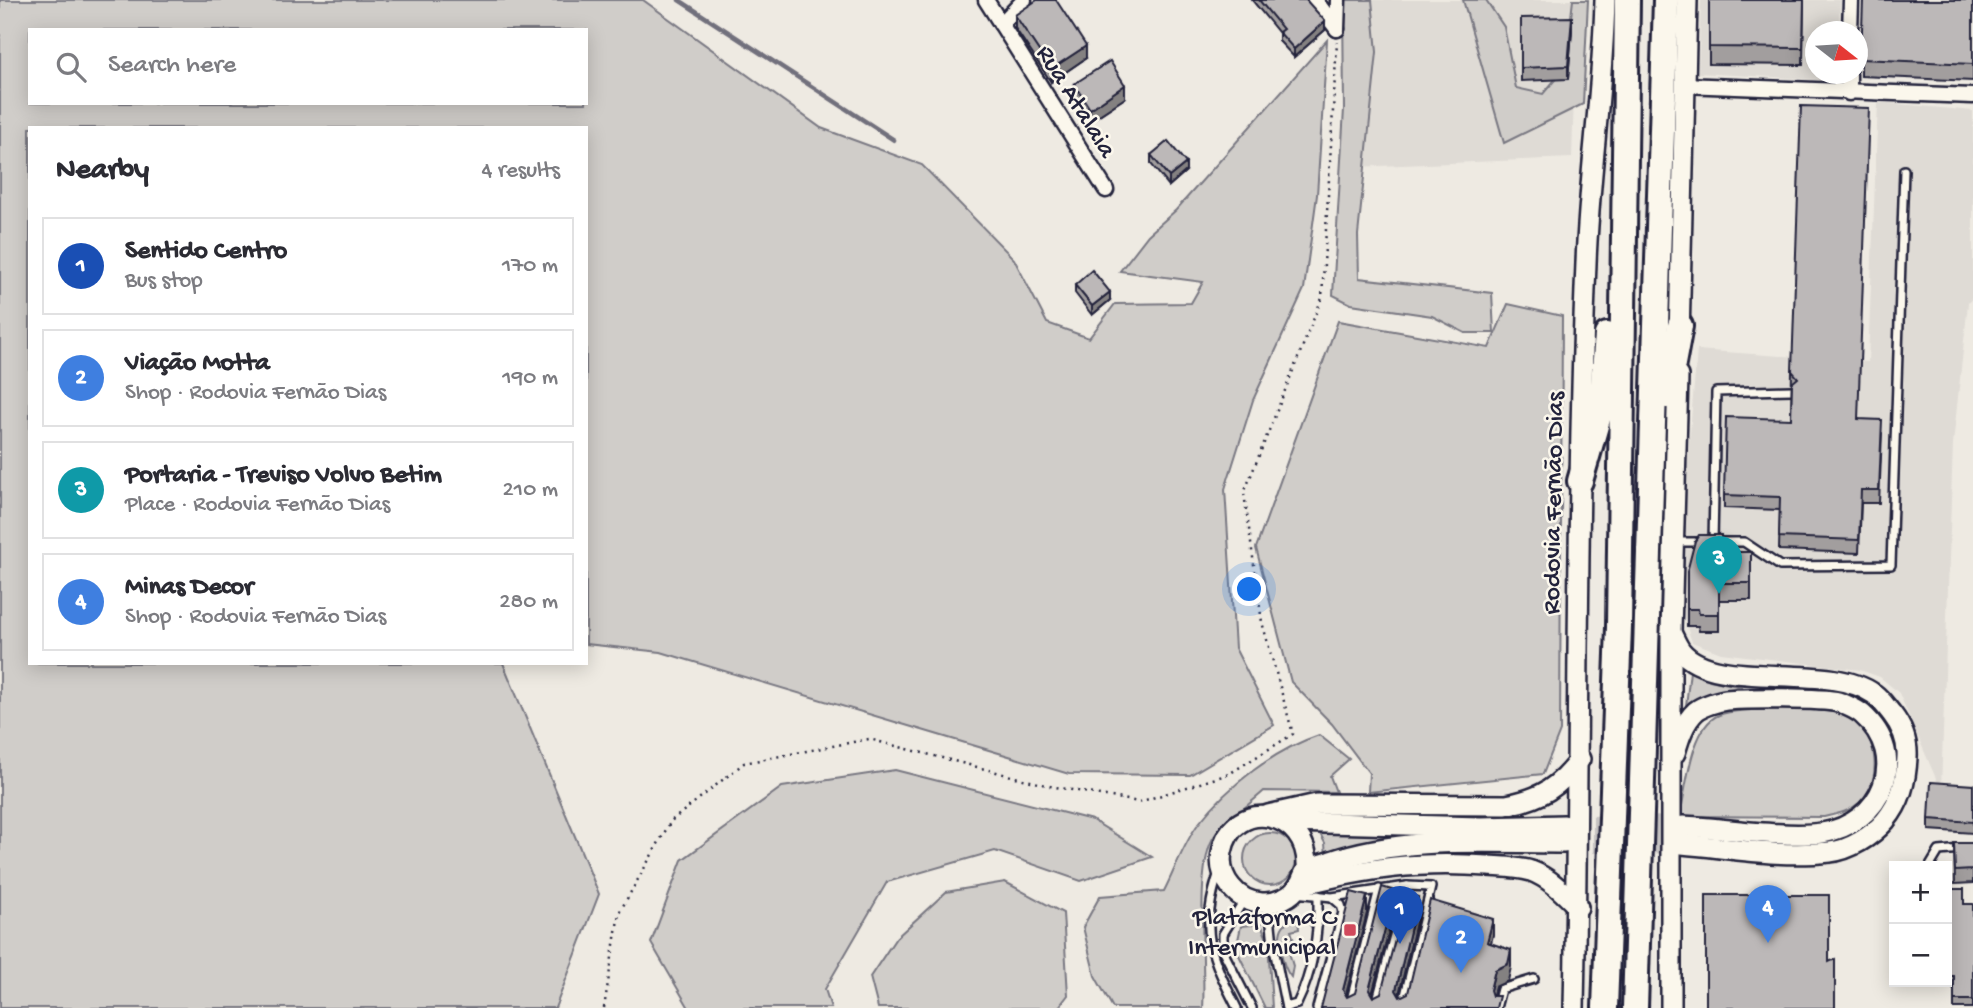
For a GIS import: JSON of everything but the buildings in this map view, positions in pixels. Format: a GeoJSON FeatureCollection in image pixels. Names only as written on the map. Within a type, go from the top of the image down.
{"type":"FeatureCollection","features":[{"type":"Feature","properties":{"kind":"highway"},"geometry":{"type":"LineString","coordinates":[[1605,1008],[1619,627],[1623,146],[1627,0]]}},
{"type":"Feature","properties":{"kind":"highway"},"geometry":{"type":"LineString","coordinates":[[1634,1008],[1666,0]]}},
{"type":"Feature","properties":{"kind":"highway"},"geometry":{"type":"LineString","coordinates":[[1580,481],[1601,408],[1623,146]]}},
{"type":"Feature","properties":{"kind":"highway"},"geometry":{"type":"LineString","coordinates":[[1652,480],[1680,326]]}},
{"type":"Feature","properties":{"kind":"main road","name":"Rodovia Fernão Dias"},"geometry":{"type":"LineString","coordinates":[[1574,1008],[1580,759],[1580,481],[1586,260],[1605,0]]}},
{"type":"Feature","properties":{"kind":"main road"},"geometry":{"type":"LineString","coordinates":[[1671,1008],[1669,771],[1672,542],[1687,0]]}},
{"type":"Feature","properties":{"kind":"main road"},"geometry":{"type":"LineString","coordinates":[[1669,771],[1682,731],[1697,710],[1724,700],[1838,702],[1862,714],[1886,752],[1887,774],[1882,792],[1870,808],[1847,825],[1822,832],[1683,835],[1813,853],[1847,847],[1872,834],[1896,807],[1905,783],[1908,746],[1900,724],[1877,695],[1863,687],[1822,678],[1743,675],[1695,663],[1680,651],[1671,632]]}},
{"type":"Feature","properties":{"kind":"main road"},"geometry":{"type":"LineString","coordinates":[[1263,816],[1287,822],[1481,827],[1564,834],[1390,847],[1346,856],[1269,903],[1245,899],[1229,885],[1221,865],[1222,851],[1232,832],[1249,819],[1317,804],[1506,805],[1524,802],[1550,791],[1580,759]]}},
{"type":"Feature","properties":{"kind":"main road"},"geometry":{"type":"LineString","coordinates":[[1287,822],[1304,843],[1299,883]]}},
{"type":"Feature","properties":{"kind":"main road"},"geometry":{"type":"LineString","coordinates":[[1299,883],[1368,868],[1445,864],[1490,866],[1530,871],[1553,883],[1578,907]]}},
{"type":"Feature","properties":{"kind":"street","name":"Rua Atalaia"},"geometry":{"type":"LineString","coordinates":[[986,0],[1106,190]]}},
{"type":"Feature","properties":{"kind":"street"},"geometry":{"type":"LineString","coordinates":[[1001,24],[1024,0]]}},
{"type":"Feature","properties":{"kind":"street"},"geometry":{"type":"LineString","coordinates":[[1315,0],[1337,29]]}},
{"type":"Feature","properties":{"kind":"street"},"geometry":{"type":"LineString","coordinates":[[1337,29],[1338,0]]}},
{"type":"Feature","properties":{"kind":"street"},"geometry":{"type":"LineString","coordinates":[[1850,21],[1851,0]]}},
{"type":"Feature","properties":{"kind":"street"},"geometry":{"type":"LineString","coordinates":[[1849,84],[1849,93]]}},
{"type":"Feature","properties":{"kind":"street"},"geometry":{"type":"LineString","coordinates":[[1683,85],[1973,96]]}},
{"type":"Feature","properties":{"kind":"lane"},"geometry":{"type":"LineString","coordinates":[[1672,542],[1744,542],[1780,566],[1891,565],[1904,170]]}},
{"type":"Feature","properties":{"kind":"lane"},"geometry":{"type":"LineString","coordinates":[[1713,542],[1716,392],[1792,390]]}},
{"type":"Feature","properties":{"kind":"lane"},"geometry":{"type":"LineString","coordinates":[[1933,861],[1939,851],[1973,848]]}},
{"type":"Feature","properties":{"kind":"lane"},"geometry":{"type":"LineString","coordinates":[[1221,865],[1210,897],[1207,931],[1216,965],[1237,1008]]}},
{"type":"Feature","properties":{"kind":"lane"},"geometry":{"type":"LineString","coordinates":[[1299,883],[1318,895],[1332,897],[1407,886],[1431,887],[1402,1008]]}},
{"type":"Feature","properties":{"kind":"lane"},"geometry":{"type":"LineString","coordinates":[[1375,1008],[1407,886]]}},
{"type":"Feature","properties":{"kind":"lane"},"geometry":{"type":"LineString","coordinates":[[1349,1008],[1379,889]]}},
{"type":"Feature","properties":{"kind":"lane"},"geometry":{"type":"LineString","coordinates":[[1269,903],[1273,944],[1286,1007],[1297,1004],[1308,981],[1319,925],[1318,895]]}},
{"type":"Feature","properties":{"kind":"lane"},"geometry":{"type":"LineString","coordinates":[[1317,1008],[1343,912],[1341,905],[1332,897]]}},
{"type":"Feature","properties":{"kind":"lane"},"geometry":{"type":"LineString","coordinates":[[1245,899],[1223,934],[1223,951],[1252,1008]]}},
{"type":"Feature","properties":{"kind":"lane"},"geometry":{"type":"LineString","coordinates":[[1496,1008],[1501,989],[1534,979]]}},
{"type":"Feature","properties":{"kind":"path"},"geometry":{"type":"LineString","coordinates":[[604,1008],[619,913],[671,821],[744,763],[869,738],[1050,786],[1139,802],[1229,774],[1293,734],[1262,622],[1244,493],[1322,298],[1337,29]]}},
{"type":"Feature","properties":{"kind":"shaded area"},"geometry":{"type":"Polygon","coordinates":[[[0,0],[643,0],[821,128],[922,165],[1014,259],[1047,323],[1089,338],[1115,304],[1191,303],[1203,282],[1120,271],[1148,235],[1176,210],[1327,40],[1317,195],[1304,289],[1253,400],[1225,489],[1235,648],[1274,725],[1190,775],[1069,774],[661,652],[588,644],[588,126],[28,126],[28,665],[504,665],[599,894],[555,1008],[0,1008],[0,0]]]}},
{"type":"Feature","properties":{"kind":"shaded area"},"geometry":{"type":"Polygon","coordinates":[[[1343,0],[1372,0],[1377,52],[1358,235],[1359,278],[1492,293],[1494,333],[1465,333],[1432,316],[1351,304],[1333,295],[1344,109],[1343,0]]]}},
{"type":"Feature","properties":{"kind":"shaded area"},"geometry":{"type":"Polygon","coordinates":[[[1354,0],[1577,0],[1572,158],[1354,167],[1354,0]]]}},
{"type":"Feature","properties":{"kind":"shaded area"},"geometry":{"type":"Polygon","coordinates":[[[1463,0],[1486,0],[1504,27],[1516,88],[1543,94],[1565,68],[1573,0],[1588,0],[1583,104],[1504,143],[1463,0]]]}},
{"type":"Feature","properties":{"kind":"shaded area"},"geometry":{"type":"Polygon","coordinates":[[[1701,0],[1840,0],[1839,21],[1805,21],[1805,79],[1698,73],[1701,0]]]}},
{"type":"Feature","properties":{"kind":"shaded area"},"geometry":{"type":"Polygon","coordinates":[[[1878,102],[1973,111],[1973,297],[1968,303],[1953,444],[1941,790],[1899,693],[1880,677],[1860,670],[1721,653],[1692,642],[1676,595],[1697,350],[1868,362],[1878,102]]]}},
{"type":"Feature","properties":{"kind":"shaded area"},"geometry":{"type":"Polygon","coordinates":[[[1508,304],[1562,316],[1560,731],[1543,774],[1368,792],[1369,773],[1332,724],[1291,682],[1256,548],[1338,321],[1489,348],[1508,304]]]}},
{"type":"Feature","properties":{"kind":"shaded area"},"geometry":{"type":"Polygon","coordinates":[[[1690,671],[1710,680],[1742,687],[1723,690],[1686,706],[1690,671]]]}},
{"type":"Feature","properties":{"kind":"shaded area"},"geometry":{"type":"Polygon","coordinates":[[[1752,710],[1820,710],[1845,715],[1854,720],[1869,738],[1874,761],[1871,784],[1859,803],[1851,809],[1824,817],[1680,816],[1691,759],[1702,732],[1710,721],[1719,715],[1752,710]]]}},
{"type":"Feature","properties":{"kind":"shaded area"},"geometry":{"type":"Polygon","coordinates":[[[1319,735],[1349,759],[1330,776],[1336,792],[1264,791],[1220,829],[1209,849],[1202,917],[1203,1008],[1113,1008],[1095,976],[1083,927],[1100,896],[1164,891],[1184,847],[1211,809],[1238,783],[1269,760],[1319,735]]]}},
{"type":"Feature","properties":{"kind":"shaded area"},"geometry":{"type":"Polygon","coordinates":[[[895,770],[1092,820],[1152,857],[1081,881],[995,851],[887,882],[825,989],[831,1008],[689,1008],[651,943],[682,860],[782,787],[895,770]]]}},
{"type":"Feature","properties":{"kind":"shaded area"},"geometry":{"type":"Polygon","coordinates":[[[1317,828],[1406,834],[1366,842],[1326,856],[1325,843],[1317,828]]]}},
{"type":"Feature","properties":{"kind":"shaded area"},"geometry":{"type":"Polygon","coordinates":[[[1270,833],[1280,835],[1288,841],[1294,849],[1294,869],[1288,877],[1280,883],[1270,885],[1260,883],[1252,877],[1246,869],[1244,859],[1246,849],[1252,841],[1260,835],[1270,833]]]}},
{"type":"Feature","properties":{"kind":"shaded area"},"geometry":{"type":"Polygon","coordinates":[[[1005,882],[1063,913],[1068,995],[1058,1008],[878,1008],[870,977],[896,938],[946,892],[1005,882]]]}},
{"type":"Feature","properties":{"kind":"shaded area"},"geometry":{"type":"Polygon","coordinates":[[[1311,913],[1315,915],[1315,926],[1312,929],[1307,918],[1298,920],[1299,929],[1291,931],[1294,940],[1286,942],[1293,966],[1291,977],[1281,951],[1280,935],[1285,924],[1311,913]]]}},
{"type":"Feature","properties":{"kind":"shaded area"},"geometry":{"type":"Polygon","coordinates":[[[1261,924],[1268,941],[1272,1008],[1265,1008],[1236,949],[1241,926],[1261,924]]]}},
{"type":"Feature","properties":{"kind":"waterway"},"geometry":{"type":"LineString","coordinates":[[679,0],[894,140]]}},
{"type":"Feature","properties":{"kind":"tunnel"},"geometry":{"type":"LineString","coordinates":[[1564,825],[1683,826]]}},
{"type":"Feature","properties":{"kind":"tunnel"},"geometry":{"type":"LineString","coordinates":[[1564,843],[1682,844]]}},
{"type":"Feature","properties":{"kind":"place","name":"Portaria - Treviso Volvo Betim"},"geometry":{"type":"Point","coordinates":[1719,594]}},
{"type":"Feature","properties":{"kind":"place","name":"Plataforma C Intermunicipal"},"geometry":{"type":"Point","coordinates":[1350,930]}},
{"type":"Feature","properties":{"kind":"place","name":"Minas Decor"},"geometry":{"type":"Point","coordinates":[1768,943]}},
{"type":"Feature","properties":{"kind":"place","name":"Sentido Centro"},"geometry":{"type":"Point","coordinates":[1400,944]}},
{"type":"Feature","properties":{"kind":"place","name":"Viação Motta"},"geometry":{"type":"Point","coordinates":[1461,973]}}]}
